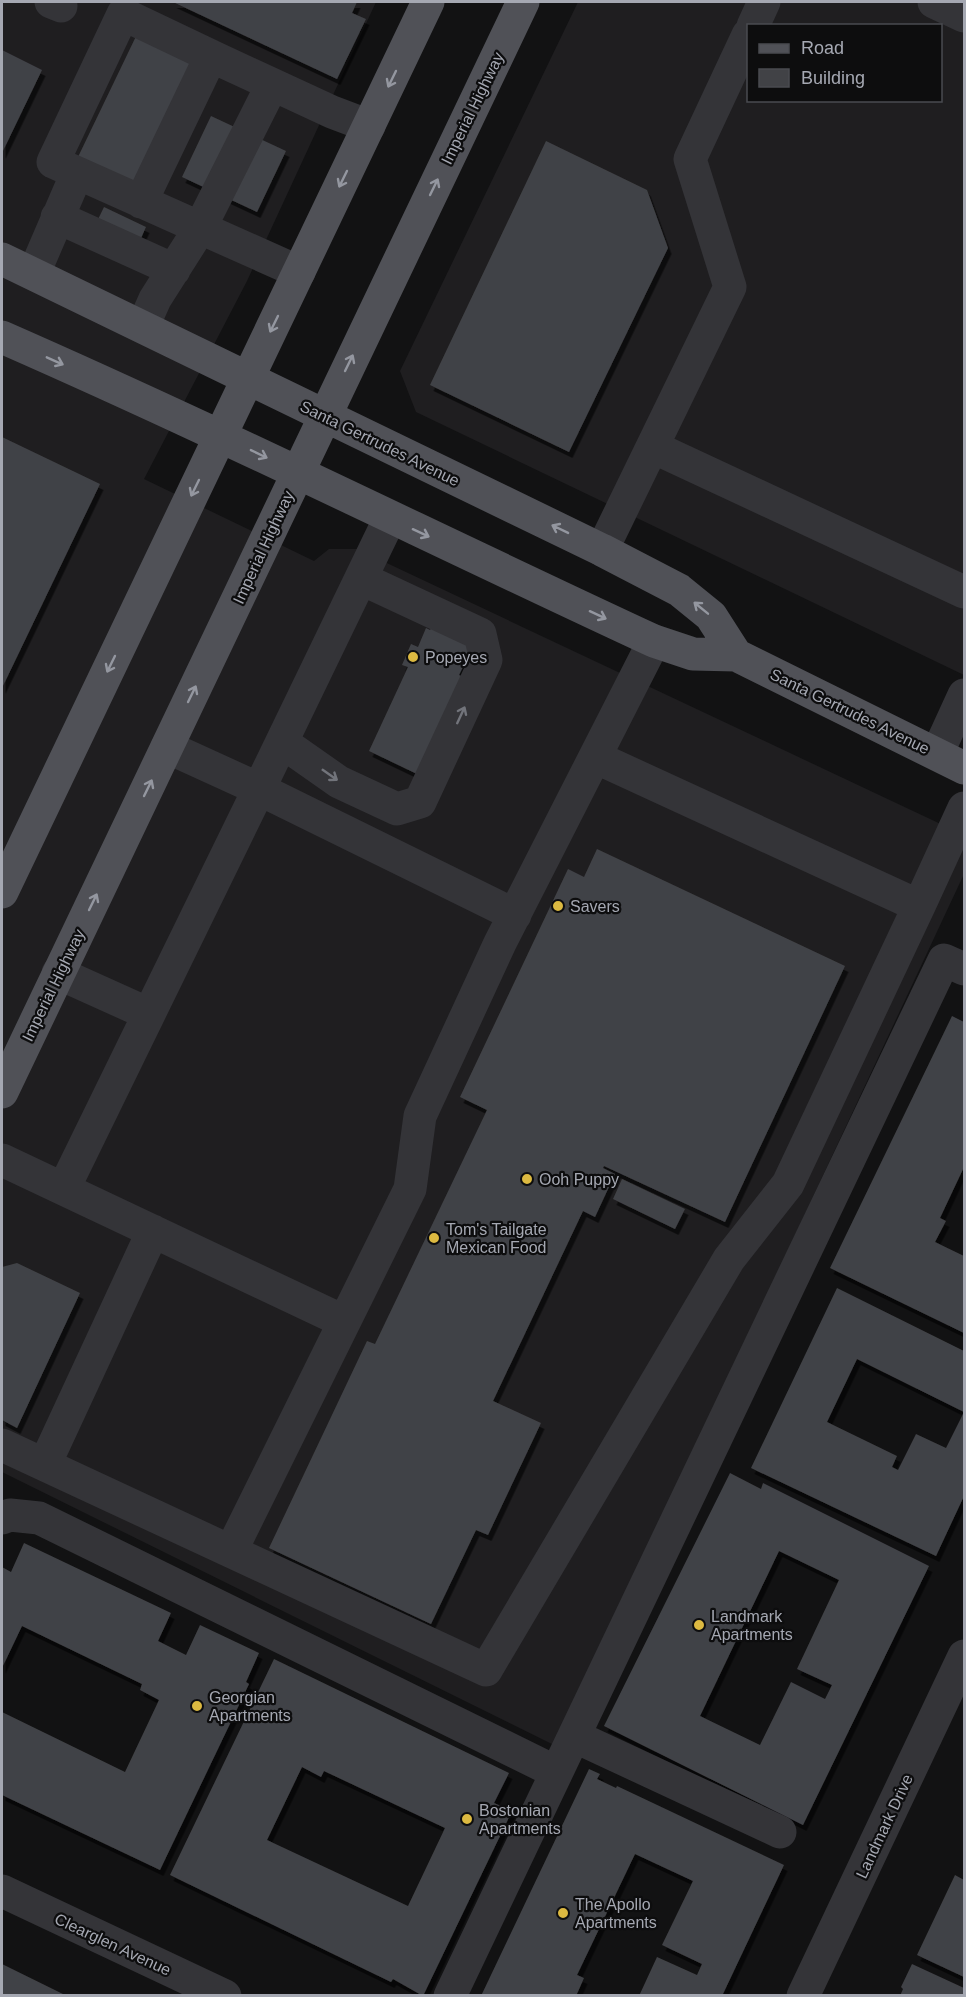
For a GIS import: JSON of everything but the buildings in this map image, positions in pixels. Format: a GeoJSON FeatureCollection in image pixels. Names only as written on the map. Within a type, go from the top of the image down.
{"type":"FeatureCollection","features":[{"type":"Feature","properties":{"kind":"main road"},"geometry":{"type":"LineString","coordinates":[[6,872],[220,435],[428,2]]}},
{"type":"Feature","properties":{"kind":"main road","name":"Imperial Highway"},"geometry":{"type":"LineString","coordinates":[[2,1092],[523,2]]}},
{"type":"Feature","properties":{"kind":"main road","name":"Santa Gertrudes Avenue"},"geometry":{"type":"LineString","coordinates":[[2,258],[602,550],[679,590],[711,616],[736,655]]}},
{"type":"Feature","properties":{"kind":"main road","name":"Santa Gertrudes Avenue"},"geometry":{"type":"LineString","coordinates":[[2,337],[220,435],[390,519],[654,641],[693,654],[736,655],[951,761]]}},
{"type":"Feature","properties":{"kind":"street"},"geometry":{"type":"LineString","coordinates":[[754,24],[764,2]]}},
{"type":"Feature","properties":{"kind":"street"},"geometry":{"type":"LineString","coordinates":[[934,2],[964,16]]}},
{"type":"Feature","properties":{"kind":"street"},"geometry":{"type":"LineString","coordinates":[[299,272],[53,162],[123,14],[272,85],[369,126]]}},
{"type":"Feature","properties":{"kind":"street"},"geometry":{"type":"LineString","coordinates":[[602,550],[730,286],[690,159],[747,37]]}},
{"type":"Feature","properties":{"kind":"street"},"geometry":{"type":"LineString","coordinates":[[141,202],[211,56]]}},
{"type":"Feature","properties":{"kind":"street"},"geometry":{"type":"LineString","coordinates":[[143,326],[155,299],[200,228],[272,85]]}},
{"type":"Feature","properties":{"kind":"street"},"geometry":{"type":"LineString","coordinates":[[34,273],[77,173]]}},
{"type":"Feature","properties":{"kind":"street"},"geometry":{"type":"LineString","coordinates":[[57,217],[174,270]]}},
{"type":"Feature","properties":{"kind":"street"},"geometry":{"type":"LineString","coordinates":[[653,447],[964,592]]}},
{"type":"Feature","properties":{"kind":"street"},"geometry":{"type":"LineString","coordinates":[[64,1188],[390,519]]}},
{"type":"Feature","properties":{"kind":"street"},"geometry":{"type":"LineString","coordinates":[[282,742],[339,782],[397,809],[420,802],[486,660],[480,634],[362,579]]}},
{"type":"Feature","properties":{"kind":"street"},"geometry":{"type":"LineString","coordinates":[[231,1551],[410,1189],[420,1116],[515,915],[654,641]]}},
{"type":"Feature","properties":{"kind":"street"},"geometry":{"type":"LineString","coordinates":[[951,761],[964,696]]}},
{"type":"Feature","properties":{"kind":"street"},"geometry":{"type":"LineString","coordinates":[[167,747],[259,789],[515,915]]}},
{"type":"Feature","properties":{"kind":"street"},"geometry":{"type":"LineString","coordinates":[[595,757],[919,906]]}},
{"type":"Feature","properties":{"kind":"street"},"geometry":{"type":"LineString","coordinates":[[2,1445],[486,1670],[729,1259],[788,1184],[964,808]]}},
{"type":"Feature","properties":{"kind":"street"},"geometry":{"type":"LineString","coordinates":[[450,1995],[944,960],[964,969]]}},
{"type":"Feature","properties":{"kind":"street"},"geometry":{"type":"LineString","coordinates":[[58,973],[149,1014]]}},
{"type":"Feature","properties":{"kind":"street"},"geometry":{"type":"LineString","coordinates":[[2,1160],[343,1321]]}},
{"type":"Feature","properties":{"kind":"street"},"geometry":{"type":"LineString","coordinates":[[45,1464],[153,1231]]}},
{"type":"Feature","properties":{"kind":"street"},"geometry":{"type":"LineString","coordinates":[[2,1518],[10,1515],[39,1518],[556,1772]]}},
{"type":"Feature","properties":{"kind":"street","name":"Landmark Drive"},"geometry":{"type":"LineString","coordinates":[[803,1995],[964,1656]]}},
{"type":"Feature","properties":{"kind":"street"},"geometry":{"type":"LineString","coordinates":[[573,1736],[780,1832]]}},
{"type":"Feature","properties":{"kind":"street","name":"Clearglen Avenue"},"geometry":{"type":"LineString","coordinates":[[2,1892],[225,1995]]}},
{"type":"Feature","properties":{"kind":"shaded area"},"geometry":{"type":"Polygon","coordinates":[[[2,2],[376,2],[247,281],[144,479],[314,561],[329,549],[357,549],[964,835],[964,874],[556,1746],[2,1472],[2,2]]]}},
{"type":"Feature","properties":{"kind":"shaded area"},"geometry":{"type":"Polygon","coordinates":[[[578,2],[964,2],[964,675],[416,412],[400,371],[578,2]]]}},
{"type":"Feature","properties":{"kind":"place","name":"Popeyes"},"geometry":{"type":"Point","coordinates":[413,657]}},
{"type":"Feature","properties":{"kind":"place","name":"Savers"},"geometry":{"type":"Point","coordinates":[558,906]}},
{"type":"Feature","properties":{"kind":"place","name":"Ooh Puppy"},"geometry":{"type":"Point","coordinates":[527,1179]}},
{"type":"Feature","properties":{"kind":"place","name":"Tom's Tailgate Mexican Food"},"geometry":{"type":"Point","coordinates":[434,1238]}},
{"type":"Feature","properties":{"kind":"place","name":"Landmark Apartments"},"geometry":{"type":"Point","coordinates":[699,1625]}},
{"type":"Feature","properties":{"kind":"place","name":"Georgian Apartments"},"geometry":{"type":"Point","coordinates":[197,1706]}},
{"type":"Feature","properties":{"kind":"place","name":"Bostonian Apartments"},"geometry":{"type":"Point","coordinates":[467,1819]}},
{"type":"Feature","properties":{"kind":"place","name":"The Apollo Apartments"},"geometry":{"type":"Point","coordinates":[563,1913]}}]}
